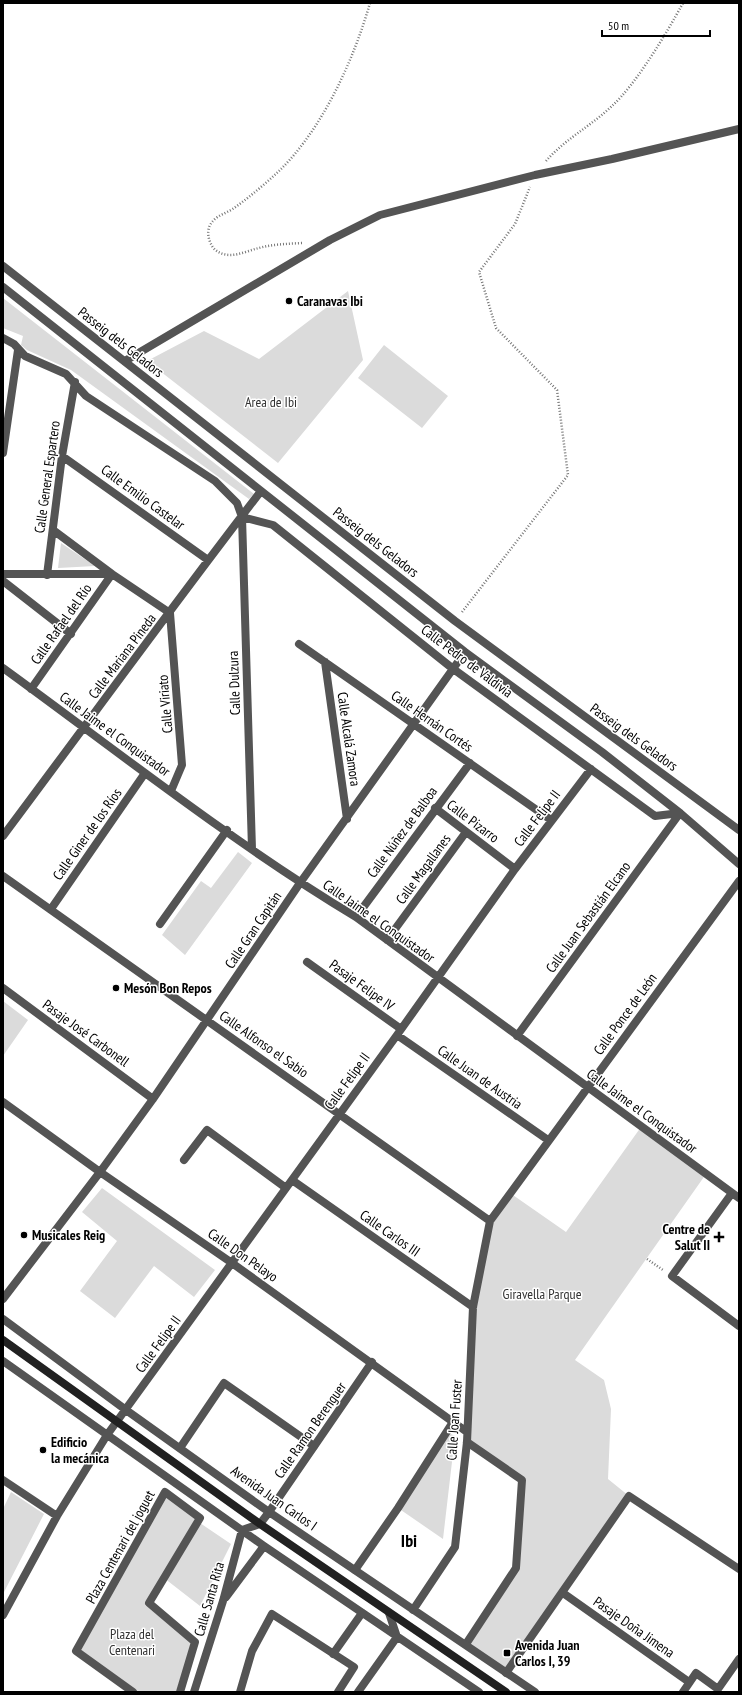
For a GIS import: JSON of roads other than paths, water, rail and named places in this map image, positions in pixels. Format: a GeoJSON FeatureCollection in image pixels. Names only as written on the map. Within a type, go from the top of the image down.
{"type":"FeatureCollection","features":[{"type":"Feature","properties":{"kind":"main road","name":"Avenida Juan Carlos I"},"geometry":{"type":"LineString","coordinates":[[3,1340],[260,1524],[506,1692]]}},
{"type":"Feature","properties":{"kind":"street"},"geometry":{"type":"LineString","coordinates":[[125,361],[315,248],[380,215],[535,175],[612,159],[739,129]]}},
{"type":"Feature","properties":{"kind":"street","name":"Passeig dels Geladors"},"geometry":{"type":"LineString","coordinates":[[3,266],[455,621],[739,830]]}},
{"type":"Feature","properties":{"kind":"street"},"geometry":{"type":"LineString","coordinates":[[3,287],[465,652],[602,752],[680,813],[739,864]]}},
{"type":"Feature","properties":{"kind":"street"},"geometry":{"type":"LineString","coordinates":[[3,338],[14,344],[25,356],[66,374],[75,382],[86,396],[215,481],[237,503],[242,517]]}},
{"type":"Feature","properties":{"kind":"street"},"geometry":{"type":"LineString","coordinates":[[3,453],[18,350]]}},
{"type":"Feature","properties":{"kind":"street","name":"Calle General Espartero"},"geometry":{"type":"LineString","coordinates":[[47,575],[62,456],[75,382]]}},
{"type":"Feature","properties":{"kind":"street","name":"Calle Emilio Castelar"},"geometry":{"type":"LineString","coordinates":[[62,456],[208,560]]}},
{"type":"Feature","properties":{"kind":"street","name":"Calle Mariana Pineda"},"geometry":{"type":"LineString","coordinates":[[3,836],[261,491]]}},
{"type":"Feature","properties":{"kind":"street","name":"Calle Pedro de Valdivia"},"geometry":{"type":"LineString","coordinates":[[242,517],[273,525],[452,668],[654,816],[680,813]]}},
{"type":"Feature","properties":{"kind":"street","name":"Calle Dulzura"},"geometry":{"type":"LineString","coordinates":[[242,517],[252,849]]}},
{"type":"Feature","properties":{"kind":"street"},"geometry":{"type":"LineString","coordinates":[[53,530],[112,574],[170,613]]}},
{"type":"Feature","properties":{"kind":"street"},"geometry":{"type":"LineString","coordinates":[[3,574],[112,574]]}},
{"type":"Feature","properties":{"kind":"street","name":"Calle Rafael del Río"},"geometry":{"type":"LineString","coordinates":[[31,689],[112,574]]}},
{"type":"Feature","properties":{"kind":"street"},"geometry":{"type":"LineString","coordinates":[[3,581],[71,634]]}},
{"type":"Feature","properties":{"kind":"street","name":"Calle Viriato"},"geometry":{"type":"LineString","coordinates":[[170,613],[182,765],[171,791]]}},
{"type":"Feature","properties":{"kind":"street","name":"Calle Hernán Cortés"},"geometry":{"type":"LineString","coordinates":[[299,644],[551,820]]}},
{"type":"Feature","properties":{"kind":"street","name":"Calle Gran Capitán"},"geometry":{"type":"LineString","coordinates":[[3,1299],[100,1172],[153,1099],[300,883],[347,819],[452,668],[465,652]]}},
{"type":"Feature","properties":{"kind":"street","name":"Calle Alcalá Zamora"},"geometry":{"type":"LineString","coordinates":[[325,662],[347,819]]}},
{"type":"Feature","properties":{"kind":"street","name":"Calle Jaime el Conquistador"},"geometry":{"type":"LineString","coordinates":[[3,668],[145,773],[300,883],[356,917],[587,1088],[736,1195]]}},
{"type":"Feature","properties":{"kind":"street","name":"Calle Núñez de Balboa"},"geometry":{"type":"LineString","coordinates":[[356,917],[434,808],[470,763]]}},
{"type":"Feature","properties":{"kind":"street","name":"Calle Felipe II"},"geometry":{"type":"LineString","coordinates":[[3,1615],[58,1516],[107,1435],[340,1114],[515,869],[591,769]]}},
{"type":"Feature","properties":{"kind":"street","name":"Calle Giner de los Ríos"},"geometry":{"type":"LineString","coordinates":[[51,909],[145,773]]}},
{"type":"Feature","properties":{"kind":"street","name":"Calle Pizarro"},"geometry":{"type":"LineString","coordinates":[[434,808],[515,869]]}},
{"type":"Feature","properties":{"kind":"street","name":"Calle Juan Sebastián Elcano"},"geometry":{"type":"LineString","coordinates":[[517,1036],[680,813]]}},
{"type":"Feature","properties":{"kind":"street"},"geometry":{"type":"LineString","coordinates":[[160,924],[227,830]]}},
{"type":"Feature","properties":{"kind":"street","name":"Calle Magallanes"},"geometry":{"type":"LineString","coordinates":[[387,940],[466,832]]}},
{"type":"Feature","properties":{"kind":"street","name":"Calle Alfonso el Sabio"},"geometry":{"type":"LineString","coordinates":[[3,876],[490,1221]]}},
{"type":"Feature","properties":{"kind":"street","name":"Calle Ponce de León"},"geometry":{"type":"LineString","coordinates":[[490,1221],[739,881]]}},
{"type":"Feature","properties":{"kind":"street","name":"Pasaje Felipe IV"},"geometry":{"type":"LineString","coordinates":[[307,962],[399,1032]]}},
{"type":"Feature","properties":{"kind":"street","name":"Pasaje José Carbonell"},"geometry":{"type":"LineString","coordinates":[[3,988],[153,1099]]}},
{"type":"Feature","properties":{"kind":"street","name":"Calle Juan de Austria"},"geometry":{"type":"LineString","coordinates":[[399,1032],[548,1140]]}},
{"type":"Feature","properties":{"kind":"street","name":"Calle Don Pelayo"},"geometry":{"type":"LineString","coordinates":[[3,1102],[100,1172],[372,1362],[467,1432]]}},
{"type":"Feature","properties":{"kind":"street"},"geometry":{"type":"LineString","coordinates":[[184,1160],[207,1130],[286,1188]]}},
{"type":"Feature","properties":{"kind":"street","name":"Calle Carlos III"},"geometry":{"type":"LineString","coordinates":[[292,1180],[473,1307]]}},
{"type":"Feature","properties":{"kind":"street"},"geometry":{"type":"LineString","coordinates":[[736,1195],[672,1276],[739,1326]]}},
{"type":"Feature","properties":{"kind":"street","name":"Calle Joan Fuster"},"geometry":{"type":"LineString","coordinates":[[413,1610],[455,1547],[467,1442],[473,1307],[490,1221]]}},
{"type":"Feature","properties":{"kind":"street","name":"Avenida Juan Carlos I"},"geometry":{"type":"LineString","coordinates":[[3,1319],[126,1410],[269,1512],[535,1692]]}},
{"type":"Feature","properties":{"kind":"street"},"geometry":{"type":"LineString","coordinates":[[3,1361],[264,1546],[479,1692]]}},
{"type":"Feature","properties":{"kind":"street","name":"Calle Ramon Berenguer"},"geometry":{"type":"LineString","coordinates":[[260,1524],[372,1362]]}},
{"type":"Feature","properties":{"kind":"street"},"geometry":{"type":"LineString","coordinates":[[180,1448],[224,1383],[314,1446]]}},
{"type":"Feature","properties":{"kind":"street"},"geometry":{"type":"LineString","coordinates":[[355,1570],[398,1508],[453,1422]]}},
{"type":"Feature","properties":{"kind":"street"},"geometry":{"type":"LineString","coordinates":[[466,1644],[516,1568],[522,1480],[467,1442]]}},
{"type":"Feature","properties":{"kind":"street"},"geometry":{"type":"LineString","coordinates":[[3,1480],[58,1516]]}},
{"type":"Feature","properties":{"kind":"street","name":"Plaza Centenari del joguet"},"geometry":{"type":"LineString","coordinates":[[133,1692],[76,1651],[165,1492],[200,1518],[149,1603],[195,1642],[180,1692]]}},
{"type":"Feature","properties":{"kind":"street"},"geometry":{"type":"LineString","coordinates":[[506,1673],[629,1496],[739,1569]]}},
{"type":"Feature","properties":{"kind":"street"},"geometry":{"type":"LineString","coordinates":[[242,1530],[260,1524]]}},
{"type":"Feature","properties":{"kind":"street","name":"Calle Santa Rita"},"geometry":{"type":"LineString","coordinates":[[194,1692],[223,1601],[242,1530]]}},
{"type":"Feature","properties":{"kind":"street"},"geometry":{"type":"LineString","coordinates":[[223,1601],[264,1546]]}},
{"type":"Feature","properties":{"kind":"street","name":"Pasaje Doña Jimena"},"geometry":{"type":"LineString","coordinates":[[563,1593],[690,1682]]}},
{"type":"Feature","properties":{"kind":"street"},"geometry":{"type":"LineString","coordinates":[[333,1654],[362,1613]]}},
{"type":"Feature","properties":{"kind":"street"},"geometry":{"type":"LineString","coordinates":[[240,1692],[252,1651],[272,1614],[354,1667],[338,1692]]}},
{"type":"Feature","properties":{"kind":"street"},"geometry":{"type":"LineString","coordinates":[[390,1614],[397,1637]]}},
{"type":"Feature","properties":{"kind":"street"},"geometry":{"type":"LineString","coordinates":[[358,1692],[397,1637]]}},
{"type":"Feature","properties":{"kind":"street"},"geometry":{"type":"LineString","coordinates":[[682,1692],[696,1673],[720,1690],[739,1659]]}},
{"type":"Feature","properties":{"kind":"place","name":"Caranavas Ibi"},"geometry":{"type":"Point","coordinates":[289,301]}},
{"type":"Feature","properties":{"kind":"place","name":"Mesón Bon Repos"},"geometry":{"type":"Point","coordinates":[116,988]}},
{"type":"Feature","properties":{"kind":"place","name":"Musicales Reig"},"geometry":{"type":"Point","coordinates":[24,1235]}},
{"type":"Feature","properties":{"kind":"place","name":"Centre de Salut II"},"geometry":{"type":"Point","coordinates":[719,1237]}},
{"type":"Feature","properties":{"kind":"place","name":"Edificio la mecánica"},"geometry":{"type":"Point","coordinates":[43,1450]}},
{"type":"Feature","properties":{"kind":"place","name":"Avenida Juan Carlos I, 39"},"geometry":{"type":"Point","coordinates":[507,1653]}},
{"type":"Feature","properties":{"kind":"district","name":"Ibi"},"geometry":{"type":"Point","coordinates":[409,1540]}},
{"type":"Feature","properties":{"kind":"park label","name":"Area de Ibi"},"geometry":{"type":"Point","coordinates":[271,402]}},
{"type":"Feature","properties":{"kind":"park label","name":"Giravella Parque"},"geometry":{"type":"Point","coordinates":[542,1294]}},
{"type":"Feature","properties":{"kind":"park label","name":"Plaza del Centenari"},"geometry":{"type":"Point","coordinates":[132,1642]}}]}
